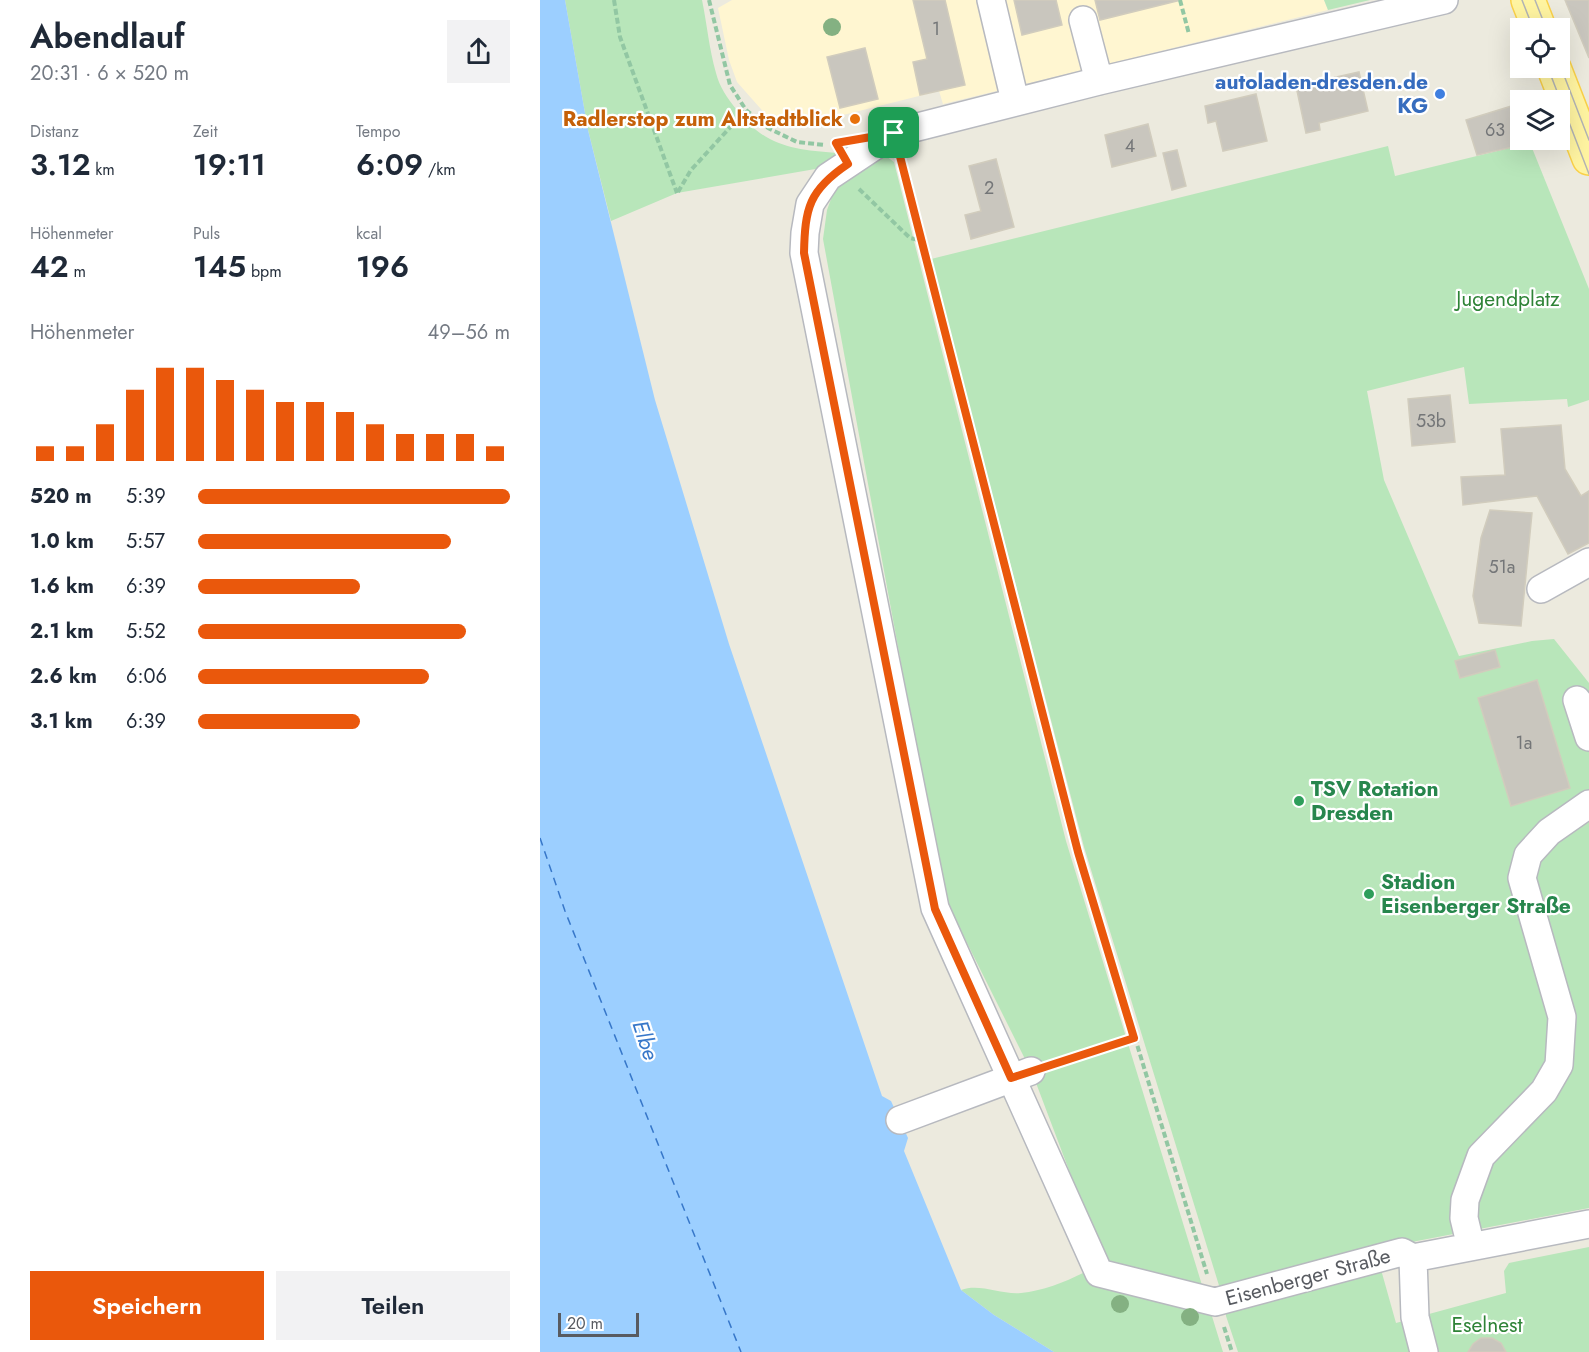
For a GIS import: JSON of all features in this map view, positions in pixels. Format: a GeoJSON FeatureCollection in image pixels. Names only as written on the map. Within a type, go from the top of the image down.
{"type":"FeatureCollection","features":[{"type":"Feature","properties":{"kind":"main road"},"geometry":{"type":"LineString","coordinates":[[1528,0],[1535,18]]}},
{"type":"Feature","properties":{"kind":"main road"},"geometry":{"type":"LineString","coordinates":[[1558,78],[1589,158]]}},
{"type":"Feature","properties":{"kind":"street"},"geometry":{"type":"LineString","coordinates":[[991,0],[1016,101]]}},
{"type":"Feature","properties":{"kind":"street"},"geometry":{"type":"LineString","coordinates":[[900,1120],[1021,1074],[935,909],[804,253],[810,204],[837,161],[894,133],[1016,101],[1444,0]]}},
{"type":"Feature","properties":{"kind":"street"},"geometry":{"type":"LineString","coordinates":[[1083,20],[1100,81]]}},
{"type":"Feature","properties":{"kind":"street"},"geometry":{"type":"LineString","coordinates":[[1541,589],[1589,562]]}},
{"type":"Feature","properties":{"kind":"street"},"geometry":{"type":"LineString","coordinates":[[1577,700],[1589,737]]}},
{"type":"Feature","properties":{"kind":"street"},"geometry":{"type":"LineString","coordinates":[[1471,1247],[1464,1218],[1465,1200],[1481,1156],[1544,1091],[1559,1065],[1562,1017],[1522,878],[1528,855],[1549,832],[1589,804]]}},
{"type":"Feature","properties":{"kind":"street","name":"Eisenberger Straße"},"geometry":{"type":"LineString","coordinates":[[1021,1074],[1099,1273],[1215,1302],[1402,1252],[1413,1258],[1589,1224]]}},
{"type":"Feature","properties":{"kind":"street"},"geometry":{"type":"LineString","coordinates":[[1413,1258],[1415,1317],[1424,1352]]}},
{"type":"Feature","properties":{"kind":"path"},"geometry":{"type":"LineString","coordinates":[[614,0],[620,37],[677,193],[691,170],[746,110]]}},
{"type":"Feature","properties":{"kind":"path"},"geometry":{"type":"LineString","coordinates":[[709,0],[730,85],[746,110],[768,128],[797,142],[823,145],[854,184],[910,238],[922,241]]}},
{"type":"Feature","properties":{"kind":"path"},"geometry":{"type":"LineString","coordinates":[[1180,0],[1185,20]]}},
{"type":"Feature","properties":{"kind":"path"},"geometry":{"type":"LineString","coordinates":[[894,133],[1078,852],[1215,1302]]}},
{"type":"Feature","properties":{"kind":"path"},"geometry":{"type":"LineString","coordinates":[[1021,1074],[1134,1038]]}},
{"type":"Feature","properties":{"kind":"shaded area"},"geometry":{"type":"Polygon","coordinates":[[[732,0],[1324,0],[1328,10],[943,104],[939,91],[835,117],[768,117],[737,82],[729,60],[718,8],[732,0]]]}},
{"type":"Feature","properties":{"kind":"green space"},"geometry":{"type":"Polygon","coordinates":[[[565,0],[702,0],[717,78],[736,109],[757,131],[780,144],[793,148],[837,153],[821,168],[677,193],[611,221],[588,130],[565,0]]]}},
{"type":"Feature","properties":{"kind":"green space"},"geometry":{"type":"Polygon","coordinates":[[[1324,0],[1370,0],[1328,10],[1324,0]]]}},
{"type":"Feature","properties":{"kind":"green space","name":"Stadion Eisenberger Straße"},"geometry":{"type":"Polygon","coordinates":[[[1388,146],[1395,176],[1510,148],[1510,150],[1533,150],[1589,289],[1589,400],[1568,407],[1567,399],[1469,404],[1464,367],[1367,391],[1384,480],[1459,656],[1532,641],[1554,639],[1589,683],[1589,1208],[1417,1241],[1221,1292],[1084,847],[931,259],[1388,146]]]}},
{"type":"Feature","properties":{"kind":"green space"},"geometry":{"type":"Polygon","coordinates":[[[879,151],[894,162],[1066,841],[1205,1295],[1115,1271],[1101,1255],[1033,1075],[944,897],[823,239],[827,210],[835,188],[879,151]]]}},
{"type":"Feature","properties":{"kind":"green space","name":"Eselnest"},"geometry":{"type":"Polygon","coordinates":[[[1589,1247],[1589,1352],[1238,1352],[1226,1316],[1226,1309],[1380,1266],[1396,1323],[1506,1293],[1504,1271],[1509,1263],[1589,1247]]]}},
{"type":"Feature","properties":{"kind":"green space"},"geometry":{"type":"Polygon","coordinates":[[[1083,1273],[1116,1287],[1211,1313],[1223,1352],[1054,1352],[994,1315],[961,1290],[983,1288],[1013,1293],[1029,1292],[1053,1286],[1083,1273]]]}},
{"type":"Feature","properties":{"kind":"water","name":"Elbe"},"geometry":{"type":"Polygon","coordinates":[[[540,0],[565,0],[588,130],[655,400],[729,644],[882,1096],[891,1101],[908,1138],[904,1151],[961,1290],[994,1315],[1054,1352],[540,1352],[540,0]]]}},
{"type":"Feature","properties":{"kind":"building"},"geometry":{"type":"Polygon","coordinates":[[[913,0],[945,0],[965,85],[920,95],[913,62],[927,59],[913,0]]]}},
{"type":"Feature","properties":{"kind":"building"},"geometry":{"type":"Polygon","coordinates":[[[1014,0],[1056,0],[1062,25],[1022,35],[1014,0]]]}},
{"type":"Feature","properties":{"kind":"building"},"geometry":{"type":"Polygon","coordinates":[[[1095,0],[1181,0],[1100,20],[1095,0]]]}},
{"type":"Feature","properties":{"kind":"building"},"geometry":{"type":"Polygon","coordinates":[[[1565,0],[1589,0],[1589,58],[1565,0]]]}},
{"type":"Feature","properties":{"kind":"building"},"geometry":{"type":"Polygon","coordinates":[[[865,48],[878,99],[840,108],[827,57],[865,48]]]}},
{"type":"Feature","properties":{"kind":"building"},"geometry":{"type":"Polygon","coordinates":[[[1359,72],[1368,111],[1319,123],[1320,130],[1306,133],[1296,86],[1359,72]]]}},
{"type":"Feature","properties":{"kind":"building"},"geometry":{"type":"Polygon","coordinates":[[[1256,94],[1267,141],[1223,151],[1216,121],[1208,123],[1205,106],[1256,94]]]}},
{"type":"Feature","properties":{"kind":"building"},"geometry":{"type":"Polygon","coordinates":[[[1510,106],[1510,148],[1477,155],[1466,120],[1510,106]]]}},
{"type":"Feature","properties":{"kind":"building"},"geometry":{"type":"Polygon","coordinates":[[[1148,124],[1156,156],[1112,167],[1105,135],[1148,124]]]}},
{"type":"Feature","properties":{"kind":"building"},"geometry":{"type":"Polygon","coordinates":[[[1177,150],[1186,186],[1172,190],[1163,153],[1177,150]]]}},
{"type":"Feature","properties":{"kind":"building"},"geometry":{"type":"Polygon","coordinates":[[[996,159],[1014,227],[971,239],[965,215],[981,211],[969,166],[996,159]]]}},
{"type":"Feature","properties":{"kind":"building"},"geometry":{"type":"Polygon","coordinates":[[[1450,395],[1455,442],[1412,446],[1408,399],[1450,395]]]}},
{"type":"Feature","properties":{"kind":"building"},"geometry":{"type":"Polygon","coordinates":[[[1561,425],[1565,469],[1581,496],[1589,491],[1589,543],[1568,554],[1537,496],[1463,505],[1461,477],[1505,475],[1501,429],[1561,425]]]}},
{"type":"Feature","properties":{"kind":"building"},"geometry":{"type":"Polygon","coordinates":[[[1490,510],[1532,513],[1521,626],[1479,623],[1473,596],[1481,538],[1490,510]]]}},
{"type":"Feature","properties":{"kind":"building"},"geometry":{"type":"Polygon","coordinates":[[[1495,650],[1500,667],[1460,678],[1455,661],[1495,650]]]}},
{"type":"Feature","properties":{"kind":"building"},"geometry":{"type":"Polygon","coordinates":[[[1537,680],[1570,788],[1511,806],[1478,698],[1537,680]]]}},
{"type":"Feature","properties":{"kind":"building"},"geometry":{"type":"Polygon","coordinates":[[[1481,1338],[1492,1338],[1501,1343],[1506,1352],[1468,1352],[1481,1338]]]}},
{"type":"Feature","properties":{"kind":"ferry route"},"geometry":{"type":"LineString","coordinates":[[540,838],[565,911],[741,1352]]}},
{"type":"Feature","properties":{"kind":"tram line"},"geometry":{"type":"LineString","coordinates":[[1522,0],[1529,18]]}},
{"type":"Feature","properties":{"kind":"tram line"},"geometry":{"type":"LineString","coordinates":[[1535,0],[1542,18]]}},
{"type":"Feature","properties":{"kind":"tram line"},"geometry":{"type":"LineString","coordinates":[[1552,78],[1589,174]]}},
{"type":"Feature","properties":{"kind":"tram line"},"geometry":{"type":"LineString","coordinates":[[1565,78],[1589,140]]}},
{"type":"Feature","properties":{"kind":"place","name":"autoladen-dresden.de KG"},"geometry":{"type":"Point","coordinates":[1440,94]}},
{"type":"Feature","properties":{"kind":"place","name":"Radlerstop zum Altstadtblick"},"geometry":{"type":"Point","coordinates":[855,119]}},
{"type":"Feature","properties":{"kind":"place","name":"TSV Rotation Dresden"},"geometry":{"type":"Point","coordinates":[1299,801]}},
{"type":"Feature","properties":{"kind":"place","name":"Stadion Eisenberger Straße"},"geometry":{"type":"Point","coordinates":[1369,894]}},
{"type":"Feature","properties":{"kind":"route"},"geometry":{"type":"LineString","coordinates":[[894,133],[1078,852],[1134,1038],[1011,1078],[935,909],[804,253],[810,204],[828,177],[848,164],[836,143],[894,133]]}},
{"type":"Feature","properties":{"kind":"park label","name":"Jugendplatz"},"geometry":{"type":"Point","coordinates":[1508,299]}}]}
